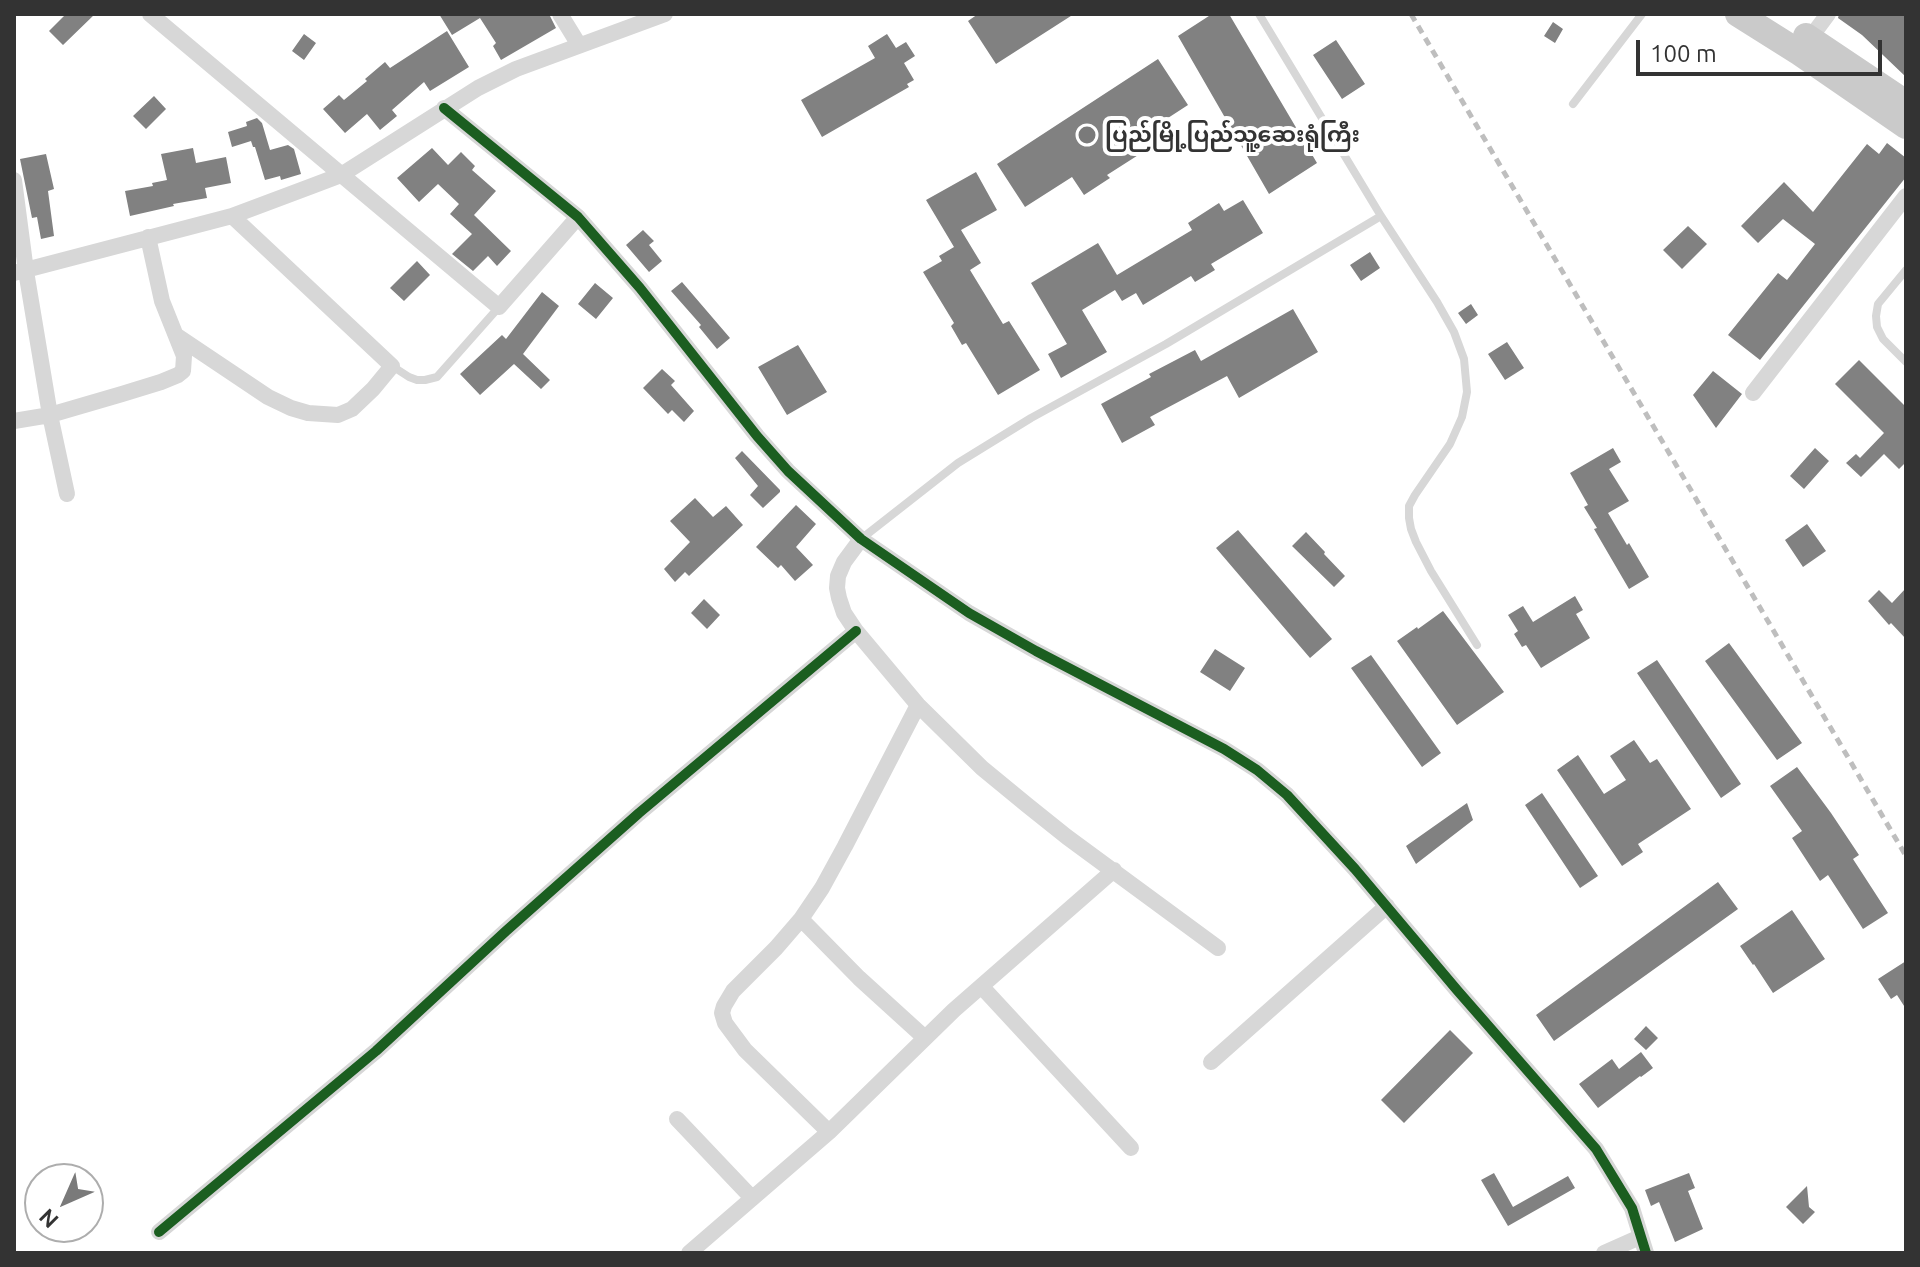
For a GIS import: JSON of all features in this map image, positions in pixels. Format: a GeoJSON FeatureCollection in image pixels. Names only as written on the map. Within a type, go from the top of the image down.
{"type":"FeatureCollection","features":[{"type":"Feature","properties":{"kind":"main road"},"geometry":{"type":"LineString","coordinates":[[1738,14],[1804,46],[1906,103]]}},
{"type":"Feature","properties":{"kind":"main road"},"geometry":{"type":"LineString","coordinates":[[1772,14],[1804,46],[1906,126]]}},
{"type":"Feature","properties":{"kind":"street"},"geometry":{"type":"LineString","coordinates":[[150,14],[499,307],[578,217]]}},
{"type":"Feature","properties":{"kind":"street"},"geometry":{"type":"LineString","coordinates":[[560,14],[579,45]]}},
{"type":"Feature","properties":{"kind":"street"},"geometry":{"type":"LineString","coordinates":[[20,272],[232,216],[341,175],[444,108],[516,69],[665,14]]}},
{"type":"Feature","properties":{"kind":"street"},"geometry":{"type":"LineString","coordinates":[[1804,46],[1828,14]]}},
{"type":"Feature","properties":{"kind":"street"},"geometry":{"type":"LineString","coordinates":[[444,108],[578,217],[640,288],[757,436],[788,471],[861,539],[969,613],[1048,658],[1224,749],[1257,770],[1287,795],[1317,825],[1596,1149],[1632,1208],[1643,1245],[1604,1253]]}},
{"type":"Feature","properties":{"kind":"street"},"geometry":{"type":"LineString","coordinates":[[14,180],[20,272],[67,494]]}},
{"type":"Feature","properties":{"kind":"street"},"geometry":{"type":"LineString","coordinates":[[1753,393],[1906,196]]}},
{"type":"Feature","properties":{"kind":"street"},"geometry":{"type":"LineString","coordinates":[[177,336],[268,397],[291,408],[321,415],[338,415],[352,409],[392,366],[232,216]]}},
{"type":"Feature","properties":{"kind":"street"},"geometry":{"type":"LineString","coordinates":[[14,421],[50,415],[183,371],[185,362],[162,301],[148,237]]}},
{"type":"Feature","properties":{"kind":"street"},"geometry":{"type":"LineString","coordinates":[[861,539],[838,576],[837,588],[844,613],[918,705],[982,768],[1067,837],[1218,948]]}},
{"type":"Feature","properties":{"kind":"street"},"geometry":{"type":"LineString","coordinates":[[159,1232],[376,1051],[639,813],[856,631]]}},
{"type":"Feature","properties":{"kind":"street"},"geometry":{"type":"LineString","coordinates":[[829,1132],[745,1050],[725,1023],[722,1013],[733,991],[801,919],[822,888],[918,705]]}},
{"type":"Feature","properties":{"kind":"street"},"geometry":{"type":"LineString","coordinates":[[700,1249],[752,1198],[829,1132],[954,1010],[1114,870]]}},
{"type":"Feature","properties":{"kind":"street"},"geometry":{"type":"LineString","coordinates":[[1211,1062],[1387,906]]}},
{"type":"Feature","properties":{"kind":"street"},"geometry":{"type":"LineString","coordinates":[[801,919],[859,978],[925,1038]]}},
{"type":"Feature","properties":{"kind":"street"},"geometry":{"type":"LineString","coordinates":[[982,987],[1131,1148]]}},
{"type":"Feature","properties":{"kind":"street"},"geometry":{"type":"LineString","coordinates":[[677,1119],[752,1198]]}},
{"type":"Feature","properties":{"kind":"lane"},"geometry":{"type":"LineString","coordinates":[[1259,14],[1448,322],[1464,359],[1467,392],[1462,417],[1450,444],[1409,506],[1409,518],[1416,542],[1431,571],[1477,645]]}},
{"type":"Feature","properties":{"kind":"lane"},"geometry":{"type":"LineString","coordinates":[[1573,104],[1642,14]]}},
{"type":"Feature","properties":{"kind":"lane"},"geometry":{"type":"LineString","coordinates":[[861,539],[958,463],[1381,216]]}},
{"type":"Feature","properties":{"kind":"lane"},"geometry":{"type":"LineString","coordinates":[[1906,270],[1878,304],[1876,316],[1883,339],[1906,362]]}},
{"type":"Feature","properties":{"kind":"lane"},"geometry":{"type":"LineString","coordinates":[[392,366],[417,380],[437,377],[499,307]]}},
{"type":"Feature","properties":{"kind":"building"},"geometry":{"type":"Polygon","coordinates":[[[66,14],[95,14],[63,45],[49,31],[66,14]]]}},
{"type":"Feature","properties":{"kind":"building"},"geometry":{"type":"Polygon","coordinates":[[[439,14],[549,14],[556,28],[501,60],[493,46],[496,43],[480,18],[452,35],[439,14]]]}},
{"type":"Feature","properties":{"kind":"building"},"geometry":{"type":"Polygon","coordinates":[[[978,14],[1074,14],[996,64],[968,21],[978,14]]]}},
{"type":"Feature","properties":{"kind":"building"},"geometry":{"type":"Polygon","coordinates":[[[1212,14],[1229,14],[1317,163],[1269,194],[1178,36],[1212,14]]]}},
{"type":"Feature","properties":{"kind":"building"},"geometry":{"type":"Polygon","coordinates":[[[1839,14],[1906,14],[1906,77],[1862,35],[1838,18],[1839,14]]]}},
{"type":"Feature","properties":{"kind":"building"},"geometry":{"type":"Polygon","coordinates":[[[1553,22],[1563,29],[1555,43],[1544,36],[1553,22]]]}},
{"type":"Feature","properties":{"kind":"building"},"geometry":{"type":"Polygon","coordinates":[[[447,31],[469,67],[430,91],[424,82],[392,110],[397,116],[380,130],[367,114],[345,133],[323,109],[339,95],[344,100],[385,62],[390,68],[447,31]]]}},
{"type":"Feature","properties":{"kind":"building"},"geometry":{"type":"Polygon","coordinates":[[[304,34],[316,43],[304,60],[292,51],[304,34]]]}},
{"type":"Feature","properties":{"kind":"building"},"geometry":{"type":"Polygon","coordinates":[[[887,34],[896,48],[906,42],[915,56],[904,63],[914,80],[907,84],[909,87],[822,137],[801,100],[875,58],[868,46],[887,34]]]}},
{"type":"Feature","properties":{"kind":"building"},"geometry":{"type":"Polygon","coordinates":[[[1336,40],[1365,84],[1342,99],[1313,55],[1336,40]]]}},
{"type":"Feature","properties":{"kind":"building"},"geometry":{"type":"Polygon","coordinates":[[[1158,59],[1188,105],[1134,140],[1143,152],[1107,175],[1110,178],[1084,195],[1072,177],[1025,207],[997,164],[1158,59]]]}},
{"type":"Feature","properties":{"kind":"building"},"geometry":{"type":"Polygon","coordinates":[[[154,96],[166,109],[146,129],[133,116],[154,96]]]}},
{"type":"Feature","properties":{"kind":"building"},"geometry":{"type":"Polygon","coordinates":[[[257,118],[262,123],[270,150],[288,145],[294,149],[301,174],[281,180],[280,176],[265,180],[251,141],[232,147],[228,132],[247,126],[246,122],[257,118]]]}},
{"type":"Feature","properties":{"kind":"building"},"geometry":{"type":"Polygon","coordinates":[[[1887,143],[1906,158],[1906,177],[1760,360],[1728,335],[1778,273],[1787,280],[1815,244],[1783,219],[1758,243],[1741,226],[1784,182],[1813,212],[1867,144],[1879,154],[1887,143]]]}},
{"type":"Feature","properties":{"kind":"building"},"geometry":{"type":"Polygon","coordinates":[[[193,148],[196,163],[226,157],[231,183],[205,188],[207,198],[130,216],[125,191],[167,180],[161,154],[193,148]]]}},
{"type":"Feature","properties":{"kind":"building"},"geometry":{"type":"Polygon","coordinates":[[[432,148],[448,165],[461,152],[475,166],[472,170],[496,191],[474,215],[511,251],[497,266],[488,256],[473,271],[452,254],[472,234],[450,214],[459,204],[438,184],[419,202],[397,178],[432,148]]]}},
{"type":"Feature","properties":{"kind":"building"},"geometry":{"type":"Polygon","coordinates":[[[46,154],[54,189],[48,191],[54,236],[41,239],[37,217],[32,218],[20,159],[46,154]]]}},
{"type":"Feature","properties":{"kind":"building"},"geometry":{"type":"Polygon","coordinates":[[[976,172],[997,210],[961,230],[981,263],[970,270],[1003,324],[1009,321],[1040,370],[998,395],[966,343],[962,345],[951,326],[954,323],[923,272],[942,261],[939,256],[954,247],[926,200],[976,172]]]}},
{"type":"Feature","properties":{"kind":"building"},"geometry":{"type":"Polygon","coordinates":[[[1243,200],[1263,233],[1211,264],[1215,270],[1195,282],[1191,276],[1143,305],[1136,293],[1122,301],[1115,290],[1082,310],[1107,352],[1061,378],[1048,354],[1067,344],[1031,283],[1098,243],[1117,275],[1192,230],[1188,223],[1219,203],[1224,211],[1243,200]]]}},
{"type":"Feature","properties":{"kind":"building"},"geometry":{"type":"Polygon","coordinates":[[[1688,226],[1707,244],[1682,269],[1663,250],[1688,226]]]}},
{"type":"Feature","properties":{"kind":"building"},"geometry":{"type":"Polygon","coordinates":[[[643,230],[654,241],[649,245],[662,261],[649,272],[626,245],[643,230]]]}},
{"type":"Feature","properties":{"kind":"building"},"geometry":{"type":"Polygon","coordinates":[[[1370,252],[1380,268],[1361,281],[1350,265],[1370,252]]]}},
{"type":"Feature","properties":{"kind":"building"},"geometry":{"type":"Polygon","coordinates":[[[417,261],[430,275],[404,301],[390,288],[417,261]]]}},
{"type":"Feature","properties":{"kind":"building"},"geometry":{"type":"Polygon","coordinates":[[[682,282],[730,338],[717,349],[671,291],[682,282]]]}},
{"type":"Feature","properties":{"kind":"building"},"geometry":{"type":"Polygon","coordinates":[[[595,283],[613,298],[596,319],[578,304],[595,283]]]}},
{"type":"Feature","properties":{"kind":"building"},"geometry":{"type":"Polygon","coordinates":[[[542,292],[559,306],[523,354],[550,380],[541,389],[514,364],[480,395],[460,374],[502,335],[506,339],[542,292]]]}},
{"type":"Feature","properties":{"kind":"building"},"geometry":{"type":"Polygon","coordinates":[[[1471,304],[1478,315],[1466,324],[1458,313],[1471,304]]]}},
{"type":"Feature","properties":{"kind":"building"},"geometry":{"type":"Polygon","coordinates":[[[1293,309],[1318,352],[1239,398],[1227,376],[1150,417],[1155,425],[1122,443],[1101,404],[1195,350],[1201,361],[1293,309]]]}},
{"type":"Feature","properties":{"kind":"building"},"geometry":{"type":"Polygon","coordinates":[[[1507,342],[1524,368],[1505,380],[1488,354],[1507,342]]]}},
{"type":"Feature","properties":{"kind":"building"},"geometry":{"type":"Polygon","coordinates":[[[798,345],[827,392],[787,415],[758,367],[798,345]]]}},
{"type":"Feature","properties":{"kind":"building"},"geometry":{"type":"Polygon","coordinates":[[[1859,360],[1906,407],[1906,462],[1899,469],[1884,454],[1861,477],[1846,463],[1856,454],[1860,458],[1884,433],[1835,384],[1859,360]]]}},
{"type":"Feature","properties":{"kind":"building"},"geometry":{"type":"Polygon","coordinates":[[[662,369],[675,381],[671,385],[694,411],[684,422],[672,410],[668,414],[643,388],[662,369]]]}},
{"type":"Feature","properties":{"kind":"building"},"geometry":{"type":"Polygon","coordinates":[[[1713,371],[1742,394],[1716,428],[1693,395],[1713,371]]]}},
{"type":"Feature","properties":{"kind":"building"},"geometry":{"type":"Polygon","coordinates":[[[1613,448],[1621,462],[1609,469],[1629,501],[1608,513],[1649,577],[1629,589],[1594,529],[1597,528],[1584,507],[1588,505],[1570,473],[1613,448]]]}},
{"type":"Feature","properties":{"kind":"building"},"geometry":{"type":"Polygon","coordinates":[[[1815,448],[1829,461],[1804,489],[1790,476],[1815,448]]]}},
{"type":"Feature","properties":{"kind":"building"},"geometry":{"type":"Polygon","coordinates":[[[742,451],[780,490],[763,508],[750,495],[758,486],[735,458],[742,451]]]}},
{"type":"Feature","properties":{"kind":"building"},"geometry":{"type":"Polygon","coordinates":[[[695,498],[713,517],[726,506],[743,525],[689,576],[685,572],[675,582],[664,569],[690,542],[670,521],[695,498]]]}},
{"type":"Feature","properties":{"kind":"building"},"geometry":{"type":"Polygon","coordinates":[[[796,505],[816,524],[796,547],[813,565],[795,581],[781,565],[778,568],[756,547],[796,505]]]}},
{"type":"Feature","properties":{"kind":"building"},"geometry":{"type":"Polygon","coordinates":[[[1807,524],[1826,551],[1803,567],[1785,540],[1807,524]]]}},
{"type":"Feature","properties":{"kind":"building"},"geometry":{"type":"Polygon","coordinates":[[[1238,530],[1332,639],[1310,658],[1216,548],[1238,530]]]}},
{"type":"Feature","properties":{"kind":"building"},"geometry":{"type":"Polygon","coordinates":[[[1306,532],[1345,576],[1334,587],[1292,546],[1306,532]]]}},
{"type":"Feature","properties":{"kind":"building"},"geometry":{"type":"Polygon","coordinates":[[[1906,588],[1906,639],[1868,601],[1879,590],[1892,603],[1906,588]]]}},
{"type":"Feature","properties":{"kind":"building"},"geometry":{"type":"Polygon","coordinates":[[[1575,596],[1583,610],[1576,614],[1590,638],[1541,668],[1526,645],[1522,647],[1514,634],[1518,631],[1508,615],[1523,606],[1533,622],[1575,596]]]}},
{"type":"Feature","properties":{"kind":"building"},"geometry":{"type":"Polygon","coordinates":[[[704,599],[720,615],[707,629],[691,613],[704,599]]]}},
{"type":"Feature","properties":{"kind":"building"},"geometry":{"type":"Polygon","coordinates":[[[1443,611],[1504,692],[1457,725],[1397,641],[1443,611]]]}},
{"type":"Feature","properties":{"kind":"building"},"geometry":{"type":"Polygon","coordinates":[[[1729,643],[1802,743],[1777,760],[1705,661],[1729,643]]]}},
{"type":"Feature","properties":{"kind":"building"},"geometry":{"type":"Polygon","coordinates":[[[1215,649],[1245,668],[1230,691],[1200,672],[1215,649]]]}},
{"type":"Feature","properties":{"kind":"building"},"geometry":{"type":"Polygon","coordinates":[[[1371,655],[1441,753],[1422,767],[1351,668],[1371,655]]]}},
{"type":"Feature","properties":{"kind":"building"},"geometry":{"type":"Polygon","coordinates":[[[1657,660],[1741,784],[1721,798],[1637,673],[1657,660]]]}},
{"type":"Feature","properties":{"kind":"building"},"geometry":{"type":"Polygon","coordinates":[[[1634,740],[1650,763],[1657,759],[1691,809],[1638,844],[1643,852],[1622,866],[1557,770],[1578,755],[1604,794],[1626,780],[1610,756],[1634,740]]]}},
{"type":"Feature","properties":{"kind":"building"},"geometry":{"type":"Polygon","coordinates":[[[1797,767],[1859,855],[1853,859],[1888,913],[1863,929],[1828,875],[1820,881],[1792,838],[1802,831],[1770,786],[1797,767]]]}},
{"type":"Feature","properties":{"kind":"building"},"geometry":{"type":"Polygon","coordinates":[[[1542,793],[1598,876],[1580,888],[1525,805],[1542,793]]]}},
{"type":"Feature","properties":{"kind":"building"},"geometry":{"type":"Polygon","coordinates":[[[1467,803],[1473,820],[1416,864],[1406,846],[1467,803]]]}},
{"type":"Feature","properties":{"kind":"building"},"geometry":{"type":"Polygon","coordinates":[[[1718,882],[1738,909],[1554,1041],[1536,1015],[1718,882]]]}},
{"type":"Feature","properties":{"kind":"building"},"geometry":{"type":"Polygon","coordinates":[[[1792,910],[1825,959],[1773,993],[1740,946],[1792,910]]]}},
{"type":"Feature","properties":{"kind":"building"},"geometry":{"type":"Polygon","coordinates":[[[1906,961],[1906,1009],[1897,995],[1891,999],[1878,979],[1906,961]]]}},
{"type":"Feature","properties":{"kind":"building"},"geometry":{"type":"Polygon","coordinates":[[[1646,1026],[1658,1038],[1646,1050],[1634,1039],[1646,1026]]]}},
{"type":"Feature","properties":{"kind":"building"},"geometry":{"type":"Polygon","coordinates":[[[1450,1030],[1473,1053],[1404,1123],[1381,1100],[1450,1030]]]}},
{"type":"Feature","properties":{"kind":"building"},"geometry":{"type":"Polygon","coordinates":[[[1641,1052],[1653,1068],[1598,1108],[1579,1084],[1612,1059],[1619,1069],[1641,1052]]]}},
{"type":"Feature","properties":{"kind":"building"},"geometry":{"type":"Polygon","coordinates":[[[1494,1173],[1513,1207],[1568,1176],[1575,1188],[1508,1226],[1481,1180],[1494,1173]]]}},
{"type":"Feature","properties":{"kind":"building"},"geometry":{"type":"Polygon","coordinates":[[[1689,1173],[1695,1188],[1688,1191],[1703,1229],[1675,1242],[1659,1202],[1651,1206],[1645,1190],[1689,1173]]]}},
{"type":"Feature","properties":{"kind":"building"},"geometry":{"type":"Polygon","coordinates":[[[1807,1186],[1809,1207],[1815,1212],[1803,1224],[1786,1207],[1807,1186]]]}},
{"type":"Feature","properties":{"kind":"railway"},"geometry":{"type":"LineString","coordinates":[[1411,14],[1906,856]]}},
{"type":"Feature","properties":{"kind":"cycle path"},"geometry":{"type":"LineString","coordinates":[[444,108],[578,217],[640,288],[757,436],[788,471],[861,539],[969,613],[1224,749],[1257,770],[1287,795],[1355,869],[1596,1149],[1632,1208],[1646,1253]]}},
{"type":"Feature","properties":{"kind":"cycle path"},"geometry":{"type":"LineString","coordinates":[[159,1232],[376,1051],[639,813],[856,631]]}},
{"type":"Feature","properties":{"kind":"place","name":"ပြည်မြို့ပြည်သူ့ဆေးရုံကြီး"},"geometry":{"type":"Point","coordinates":[1087,135]}}]}
